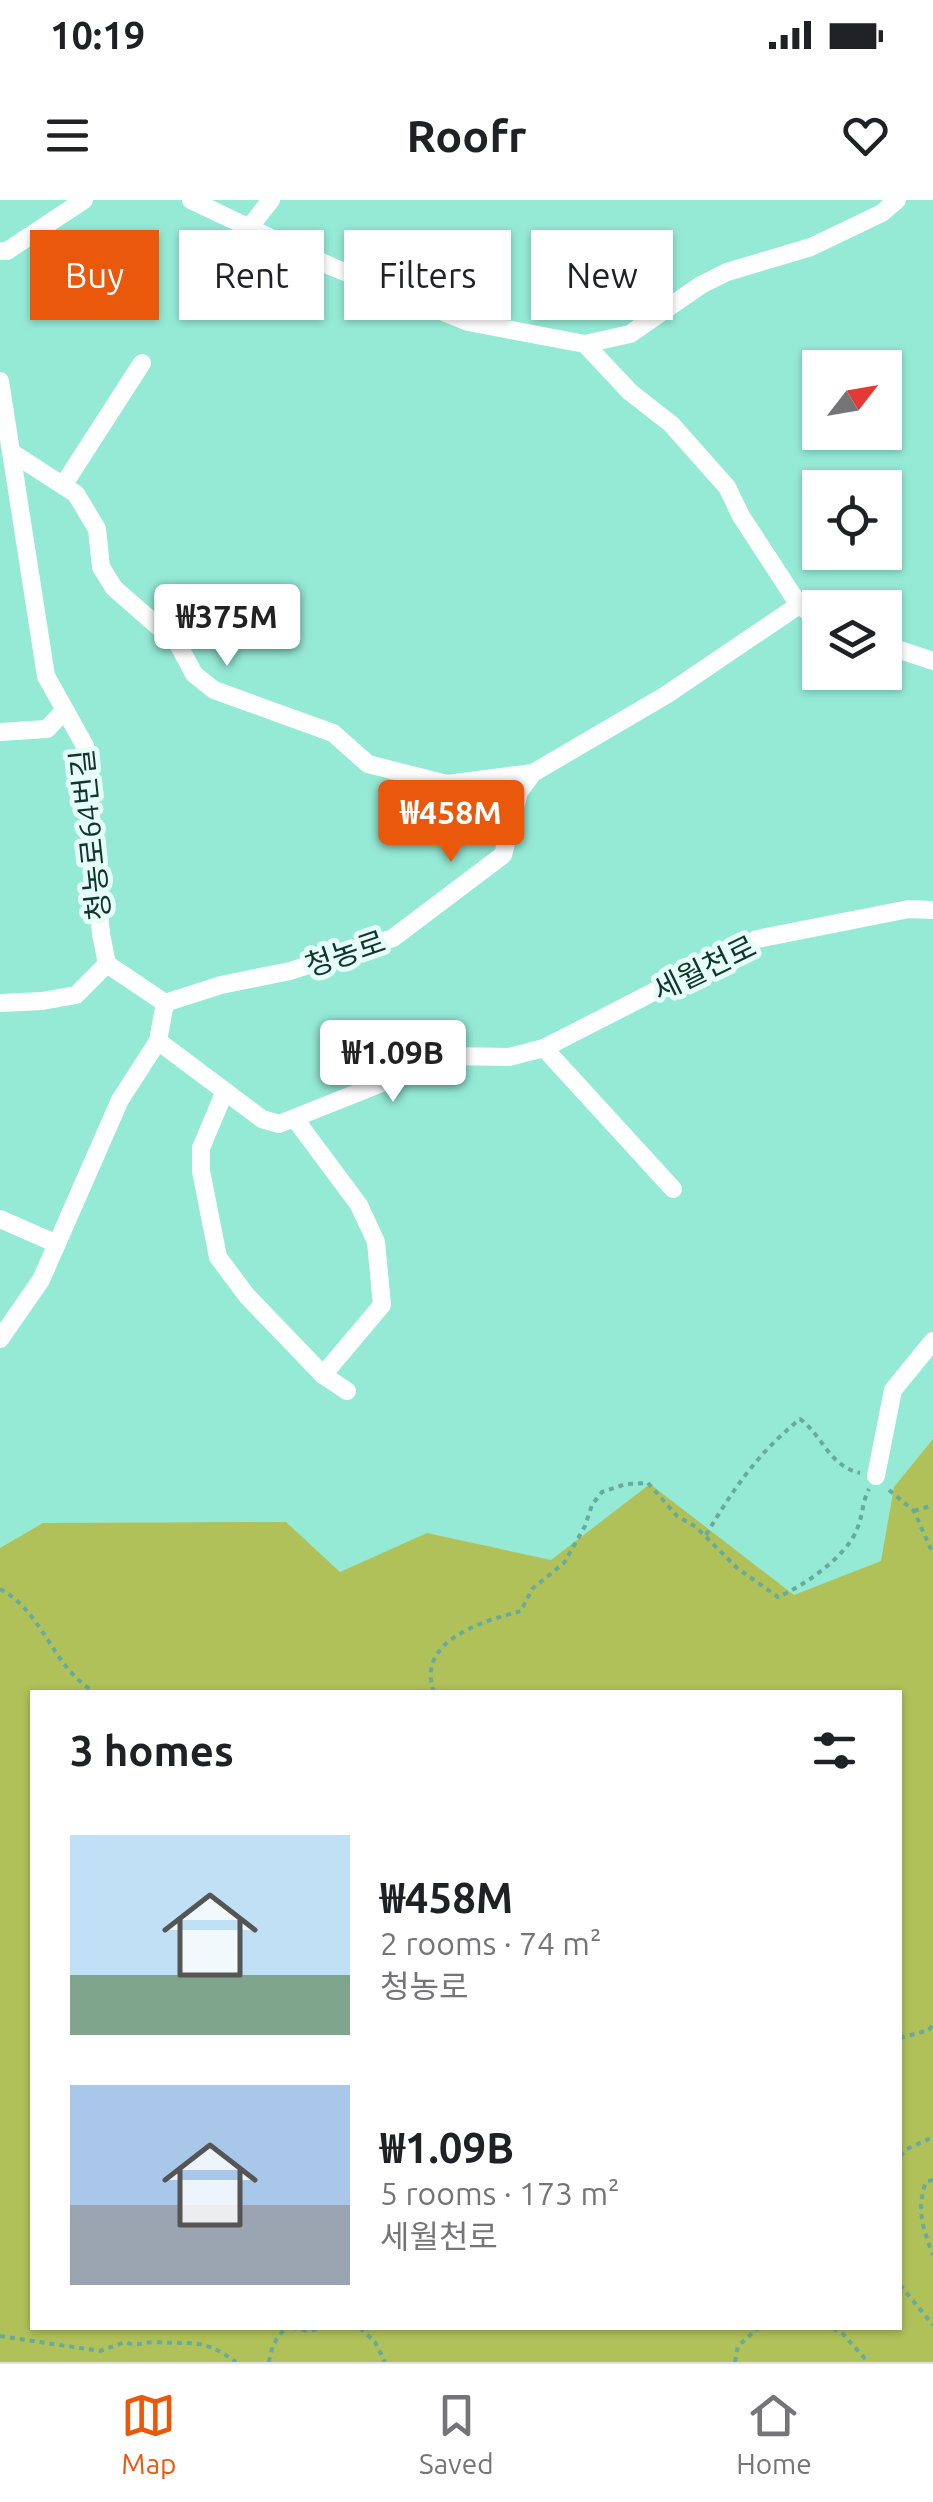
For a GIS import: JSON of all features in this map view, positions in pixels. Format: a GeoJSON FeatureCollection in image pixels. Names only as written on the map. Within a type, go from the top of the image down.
{"type":"FeatureCollection","features":[{"type":"Feature","properties":{"kind":"street"},"geometry":{"type":"LineString","coordinates":[[0,251],[7,251],[84,200]]}},
{"type":"Feature","properties":{"kind":"street"},"geometry":{"type":"LineString","coordinates":[[191,200],[330,266],[468,322],[585,344],[630,334],[727,272],[812,247],[882,213],[897,200]]}},
{"type":"Feature","properties":{"kind":"street"},"geometry":{"type":"LineString","coordinates":[[250,228],[271,200]]}},
{"type":"Feature","properties":{"kind":"street"},"geometry":{"type":"LineString","coordinates":[[585,344],[630,392],[671,424],[727,488],[741,516],[802,607]]}},
{"type":"Feature","properties":{"kind":"street"},"geometry":{"type":"LineString","coordinates":[[64,484],[142,364]]}},
{"type":"Feature","properties":{"kind":"street","name":"청농로64번길"},"geometry":{"type":"LineString","coordinates":[[0,381],[46,676],[85,746],[107,964]]}},
{"type":"Feature","properties":{"kind":"street"},"geometry":{"type":"LineString","coordinates":[[12,452],[64,484],[87,509],[97,529],[101,567],[114,588],[178,644],[194,674],[214,690],[334,732],[368,764],[447,784],[533,772],[666,696],[799,605]]}},
{"type":"Feature","properties":{"kind":"street"},"geometry":{"type":"LineString","coordinates":[[902,651],[933,661]]}},
{"type":"Feature","properties":{"kind":"street","name":"청농로64번길"},"geometry":{"type":"LineString","coordinates":[[0,732],[47,729],[65,710]]}},
{"type":"Feature","properties":{"kind":"street","name":"청농로"},"geometry":{"type":"LineString","coordinates":[[165,1003],[222,984],[290,971],[393,938],[503,855],[519,792],[533,772]]}},
{"type":"Feature","properties":{"kind":"street","name":"세월천로"},"geometry":{"type":"LineString","coordinates":[[295,1119],[450,1056],[508,1056],[544,1048],[757,939],[909,909],[933,910]]}},
{"type":"Feature","properties":{"kind":"street"},"geometry":{"type":"LineString","coordinates":[[0,1003],[42,1002],[76,995],[107,964],[165,1003],[158,1041],[120,1100],[40,1280],[0,1339]]}},
{"type":"Feature","properties":{"kind":"street"},"geometry":{"type":"LineString","coordinates":[[158,1041],[262,1119],[280,1124],[295,1119],[359,1205],[376,1242],[382,1304],[323,1375]]}},
{"type":"Feature","properties":{"kind":"street"},"geometry":{"type":"LineString","coordinates":[[544,1048],[673,1189]]}},
{"type":"Feature","properties":{"kind":"street"},"geometry":{"type":"LineString","coordinates":[[224,1090],[200,1148],[200,1171],[218,1257],[247,1296],[323,1375],[347,1392]]}},
{"type":"Feature","properties":{"kind":"street"},"geometry":{"type":"LineString","coordinates":[[0,1219],[57,1244]]}},
{"type":"Feature","properties":{"kind":"street"},"geometry":{"type":"LineString","coordinates":[[876,1476],[893,1390],[933,1341]]}},
{"type":"Feature","properties":{"kind":"path"},"geometry":{"type":"LineString","coordinates":[[705,1536],[743,1474],[769,1444],[800,1418],[814,1429],[833,1460],[850,1470],[876,1476],[914,1512],[933,1554]]}},
{"type":"Feature","properties":{"kind":"path"},"geometry":{"type":"LineString","coordinates":[[433,1690],[434,1661],[441,1646],[484,1622],[521,1611],[532,1588],[564,1563],[602,1492],[626,1484],[648,1483],[677,1516],[705,1536],[737,1568],[778,1597],[790,1592],[846,1547],[858,1529],[864,1499],[876,1476]]}},
{"type":"Feature","properties":{"kind":"path"},"geometry":{"type":"LineString","coordinates":[[914,1512],[933,1505]]}},
{"type":"Feature","properties":{"kind":"path"},"geometry":{"type":"LineString","coordinates":[[0,1589],[34,1615],[56,1654],[93,1690]]}},
{"type":"Feature","properties":{"kind":"path"},"geometry":{"type":"LineString","coordinates":[[902,2037],[929,2030],[933,2024]]}},
{"type":"Feature","properties":{"kind":"path"},"geometry":{"type":"LineString","coordinates":[[902,2154],[933,2138]]}},
{"type":"Feature","properties":{"kind":"path"},"geometry":{"type":"LineString","coordinates":[[933,2180],[926,2182],[919,2201],[920,2218],[933,2254]]}},
{"type":"Feature","properties":{"kind":"path"},"geometry":{"type":"LineString","coordinates":[[902,2288],[933,2325]]}},
{"type":"Feature","properties":{"kind":"path"},"geometry":{"type":"LineString","coordinates":[[269,2362],[271,2350],[285,2330]]}},
{"type":"Feature","properties":{"kind":"path"},"geometry":{"type":"LineString","coordinates":[[362,2330],[376,2342],[385,2362]]}},
{"type":"Feature","properties":{"kind":"path"},"geometry":{"type":"LineString","coordinates":[[736,2362],[738,2346],[756,2330]]}},
{"type":"Feature","properties":{"kind":"path"},"geometry":{"type":"LineString","coordinates":[[835,2330],[868,2362]]}},
{"type":"Feature","properties":{"kind":"path"},"geometry":{"type":"LineString","coordinates":[[0,2336],[47,2340],[100,2351],[125,2342],[135,2346],[195,2340],[216,2347],[236,2362]]}},
{"type":"Feature","properties":{"kind":"green space"},"geometry":{"type":"Polygon","coordinates":[[[933,1439],[933,2362],[0,2362],[0,1548],[43,1523],[286,1522],[340,1572],[427,1533],[551,1560],[650,1484],[794,1595],[881,1561],[894,1487],[933,1439]]]}}]}
